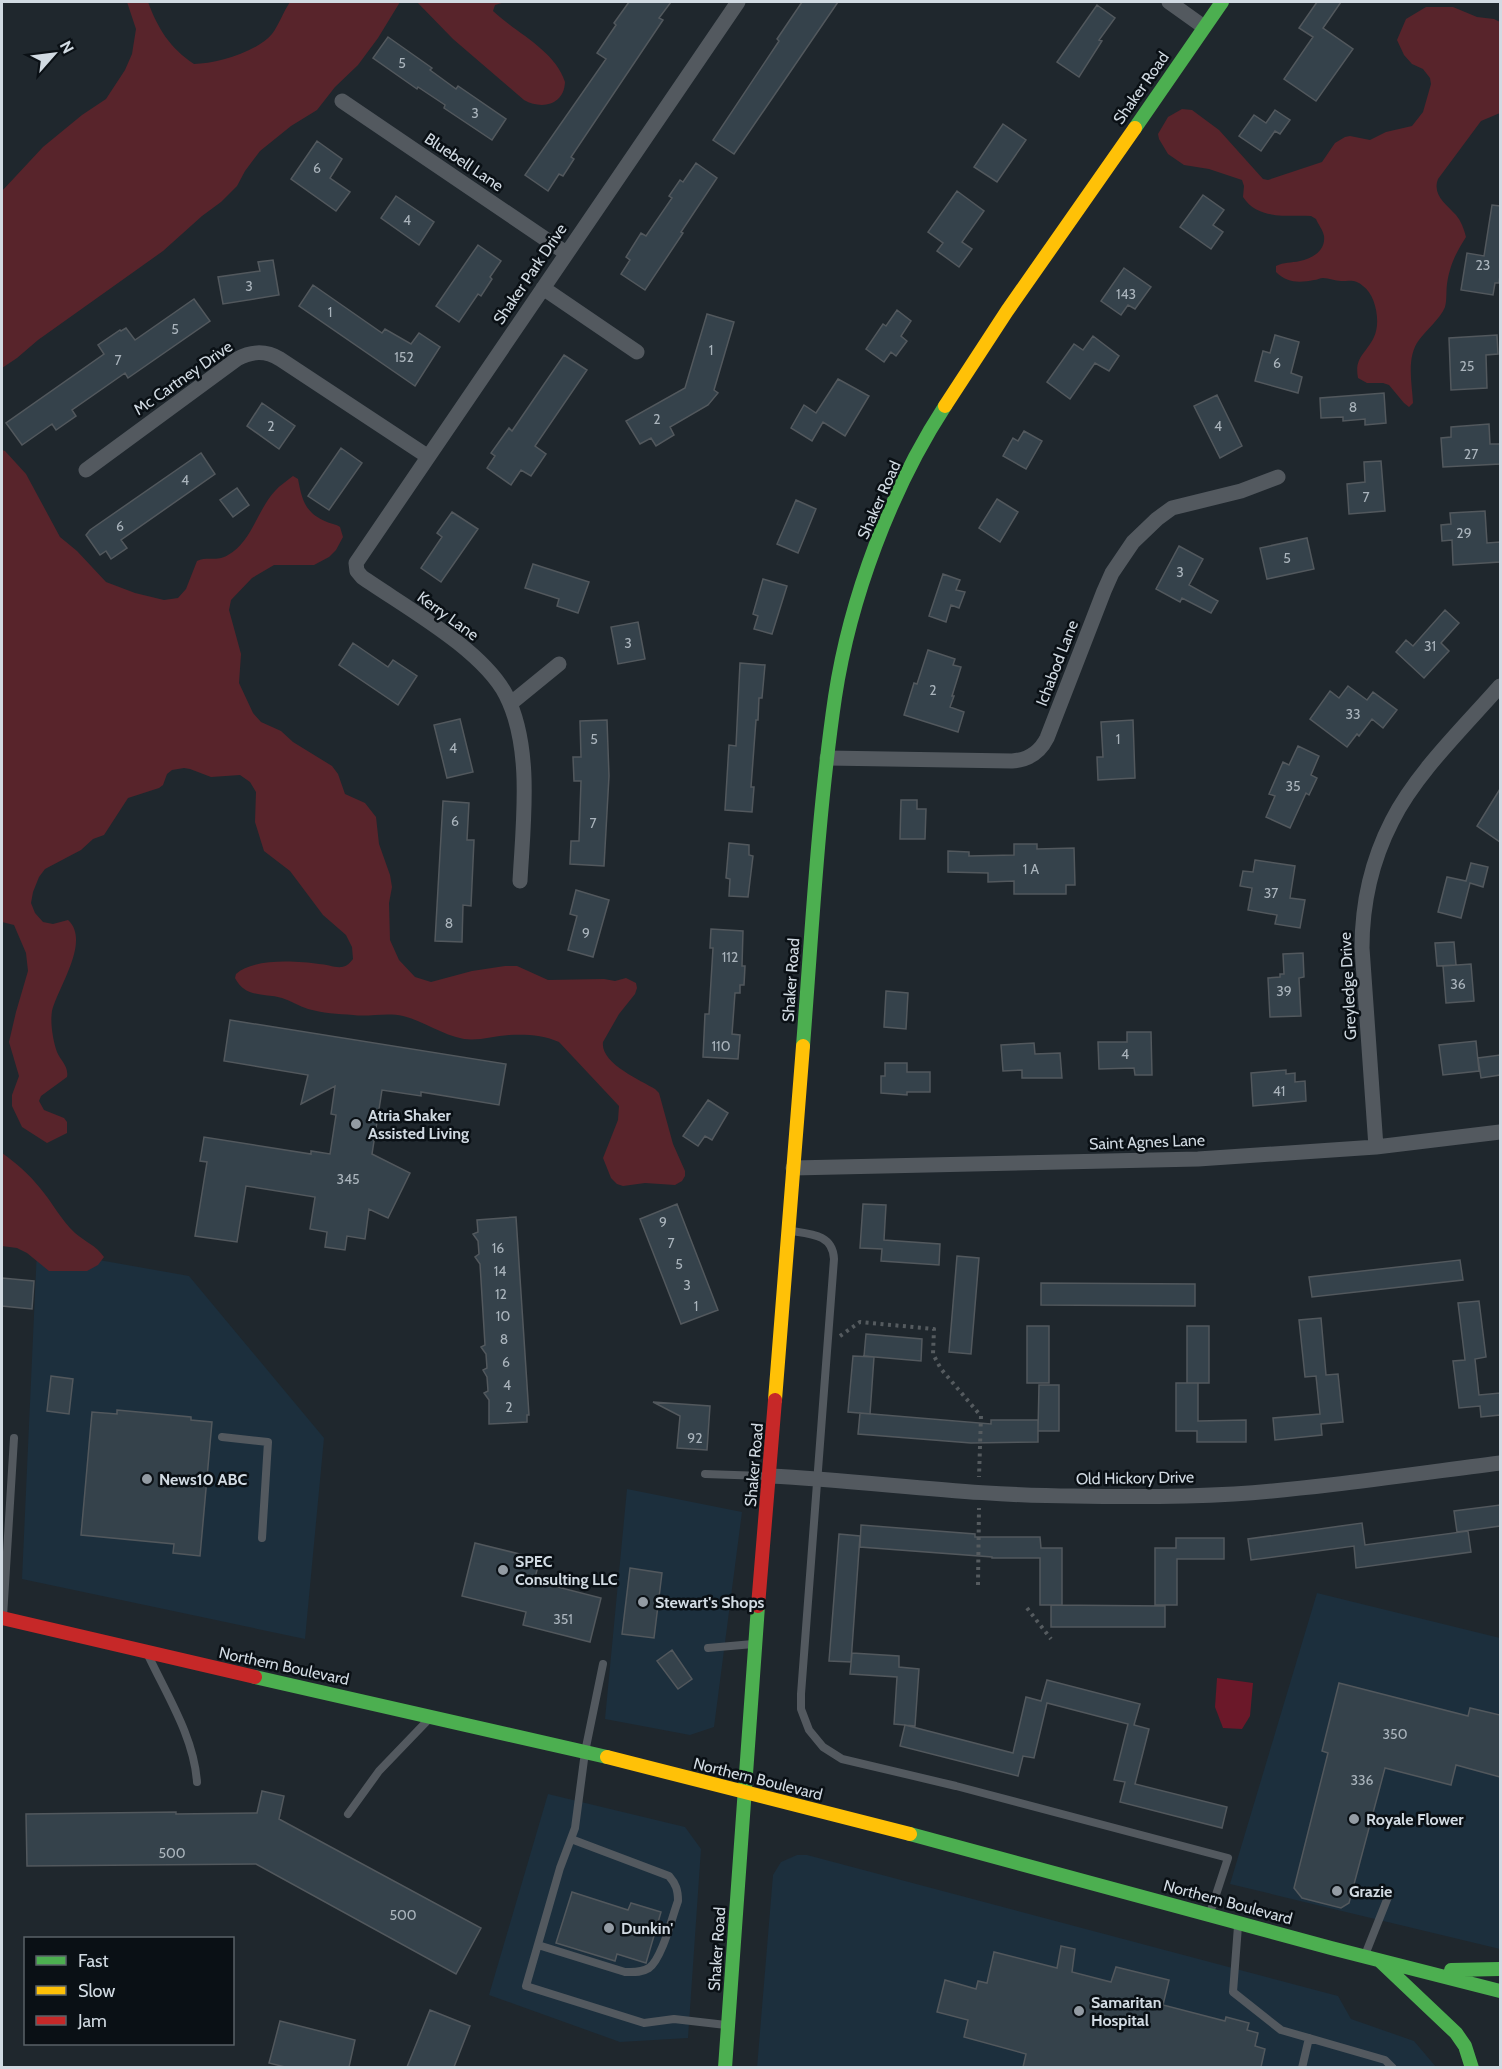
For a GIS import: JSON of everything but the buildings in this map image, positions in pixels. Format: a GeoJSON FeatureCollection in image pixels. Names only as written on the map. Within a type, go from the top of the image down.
{"type":"FeatureCollection","features":[{"type":"Feature","properties":{"kind":"main road","name":"Shaker Road"},"geometry":{"type":"LineString","coordinates":[[725,2067],[754,1644],[770,1476],[818,849],[835,696],[848,636],[864,578],[884,527],[908,473],[936,420],[970,365],[1222,2]]}},
{"type":"Feature","properties":{"kind":"main road","name":"Northern Boulevard"},"geometry":{"type":"LineString","coordinates":[[2,1618],[585,1752],[1048,1870],[1380,1961],[1500,1990]]}},
{"type":"Feature","properties":{"kind":"main road"},"geometry":{"type":"LineString","coordinates":[[1380,1961],[1456,2032],[1465,2046],[1472,2067]]}},
{"type":"Feature","properties":{"kind":"main road"},"geometry":{"type":"LineString","coordinates":[[1419,1971],[1500,1969]]}},
{"type":"Feature","properties":{"kind":"street","name":"Shaker Park Drive"},"geometry":{"type":"LineString","coordinates":[[356,568],[358,557],[738,2]]}},
{"type":"Feature","properties":{"kind":"street"},"geometry":{"type":"LineString","coordinates":[[1169,2],[1204,27]]}},
{"type":"Feature","properties":{"kind":"street","name":"Bluebell Lane"},"geometry":{"type":"LineString","coordinates":[[342,101],[566,253]]}},
{"type":"Feature","properties":{"kind":"street"},"geometry":{"type":"LineString","coordinates":[[543,288],[637,352]]}},
{"type":"Feature","properties":{"kind":"street","name":"Mc Cartney Drive"},"geometry":{"type":"LineString","coordinates":[[86,470],[237,359],[255,352],[268,353],[280,359],[427,456]]}},
{"type":"Feature","properties":{"kind":"street","name":"Ichabod Lane"},"geometry":{"type":"LineString","coordinates":[[827,758],[1012,761],[1023,760],[1034,755],[1047,738],[1112,573],[1133,542],[1156,519],[1175,506],[1241,490],[1278,477]]}},
{"type":"Feature","properties":{"kind":"street","name":"Kerry Lane"},"geometry":{"type":"LineString","coordinates":[[356,568],[362,578],[447,636],[472,656],[501,686],[510,704],[519,735],[523,776],[520,881]]}},
{"type":"Feature","properties":{"kind":"street"},"geometry":{"type":"LineString","coordinates":[[510,704],[559,664]]}},
{"type":"Feature","properties":{"kind":"street","name":"Greyledge Drive"},"geometry":{"type":"LineString","coordinates":[[1376,1147],[1362,948],[1364,916],[1372,874],[1385,834],[1401,805],[1433,763],[1500,686]]}},
{"type":"Feature","properties":{"kind":"street","name":"Saint Agnes Lane"},"geometry":{"type":"LineString","coordinates":[[793,1168],[1131,1161],[1265,1155],[1376,1147],[1500,1132]]}},
{"type":"Feature","properties":{"kind":"street","name":"Old Hickory Drive"},"geometry":{"type":"LineString","coordinates":[[770,1476],[979,1492],[1071,1496],[1225,1494],[1307,1487],[1500,1463]]}},
{"type":"Feature","properties":{"kind":"lane"},"geometry":{"type":"LineString","coordinates":[[788,1231],[822,1237],[830,1245],[834,1256],[801,1702],[805,1724],[818,1742],[835,1756],[850,1761],[956,1786],[1228,1858],[1209,1915]]}},
{"type":"Feature","properties":{"kind":"lane"},"geometry":{"type":"LineString","coordinates":[[222,1437],[268,1442],[262,1538]]}},
{"type":"Feature","properties":{"kind":"lane"},"geometry":{"type":"LineString","coordinates":[[2,1618],[14,1438]]}},
{"type":"Feature","properties":{"kind":"lane"},"geometry":{"type":"LineString","coordinates":[[705,1474],[770,1476]]}},
{"type":"Feature","properties":{"kind":"lane"},"geometry":{"type":"LineString","coordinates":[[708,1648],[754,1644]]}},
{"type":"Feature","properties":{"kind":"lane"},"geometry":{"type":"LineString","coordinates":[[147,1653],[187,1740],[197,1782]]}},
{"type":"Feature","properties":{"kind":"lane"},"geometry":{"type":"LineString","coordinates":[[603,1664],[585,1752],[575,1828],[560,1868],[526,1986],[644,2023],[674,2019],[728,2025]]}},
{"type":"Feature","properties":{"kind":"lane"},"geometry":{"type":"LineString","coordinates":[[348,1814],[379,1771],[432,1716]]}},
{"type":"Feature","properties":{"kind":"lane"},"geometry":{"type":"LineString","coordinates":[[538,1945],[625,1972],[638,1973],[648,1969],[656,1961],[678,1901],[678,1891],[669,1876],[571,1839]]}},
{"type":"Feature","properties":{"kind":"lane"},"geometry":{"type":"LineString","coordinates":[[1365,1957],[1388,1898]]}},
{"type":"Feature","properties":{"kind":"lane"},"geometry":{"type":"LineString","coordinates":[[1238,1923],[1233,1992],[1281,2030],[1385,2060],[1393,2067]]}},
{"type":"Feature","properties":{"kind":"lane"},"geometry":{"type":"LineString","coordinates":[[1302,2067],[1309,2038]]}},
{"type":"Feature","properties":{"kind":"path"},"geometry":{"type":"LineString","coordinates":[[838,1336],[860,1322],[934,1329],[933,1354],[937,1362],[981,1416],[978,1585]]}},
{"type":"Feature","properties":{"kind":"path"},"geometry":{"type":"LineString","coordinates":[[1027,1608],[1051,1640]]}},
{"type":"Feature","properties":{"kind":"shaded area"},"geometry":{"type":"Polygon","coordinates":[[[127,2],[148,2],[166,37],[194,64],[236,56],[257,46],[272,34],[290,2],[400,2],[358,65],[335,87],[317,110],[291,126],[260,151],[237,186],[221,202],[163,251],[2,368],[2,191],[43,147],[82,115],[106,99],[125,70],[132,54],[136,29],[127,2]]]}},
{"type":"Feature","properties":{"kind":"shaded area"},"geometry":{"type":"Polygon","coordinates":[[[417,2],[505,2],[495,5],[493,11],[553,60],[565,82],[561,96],[545,105],[524,100],[453,39],[417,2]]]}},
{"type":"Feature","properties":{"kind":"shaded area"},"geometry":{"type":"Polygon","coordinates":[[[1426,7],[1453,7],[1477,17],[1500,22],[1500,113],[1481,121],[1438,179],[1438,195],[1458,217],[1466,237],[1450,270],[1445,307],[1419,340],[1412,354],[1413,403],[1409,407],[1389,385],[1367,383],[1358,378],[1359,360],[1374,337],[1377,324],[1374,302],[1367,290],[1355,281],[1323,278],[1303,282],[1294,281],[1276,272],[1276,266],[1304,260],[1320,250],[1324,236],[1316,219],[1311,216],[1273,215],[1256,210],[1243,197],[1242,180],[1209,169],[1184,165],[1168,154],[1158,134],[1168,117],[1182,109],[1192,110],[1219,130],[1263,179],[1268,180],[1322,162],[1335,143],[1345,137],[1370,140],[1386,132],[1412,126],[1423,112],[1431,84],[1430,78],[1423,69],[1412,64],[1404,55],[1397,40],[1406,19],[1426,7]]]}},
{"type":"Feature","properties":{"kind":"shaded area"},"geometry":{"type":"Polygon","coordinates":[[[2,450],[26,474],[60,537],[77,551],[106,582],[135,593],[164,600],[178,598],[186,589],[197,561],[224,557],[236,549],[249,534],[263,507],[275,491],[293,476],[298,479],[303,499],[309,510],[327,522],[340,527],[343,537],[329,557],[314,565],[274,565],[252,578],[231,600],[229,610],[241,654],[239,683],[253,713],[261,722],[281,731],[293,742],[332,766],[338,774],[345,794],[365,803],[376,817],[379,844],[392,887],[389,903],[390,940],[399,960],[415,977],[431,982],[472,971],[517,966],[548,980],[604,979],[615,981],[626,978],[636,983],[635,994],[619,1014],[603,1042],[604,1050],[614,1064],[659,1093],[673,1144],[685,1171],[682,1181],[675,1185],[645,1183],[623,1186],[611,1178],[603,1158],[618,1120],[619,1106],[559,1042],[541,1036],[521,1035],[464,1039],[403,1016],[336,1014],[305,1008],[282,998],[255,994],[244,989],[235,978],[236,974],[253,965],[287,962],[342,967],[353,959],[352,947],[346,935],[323,915],[290,871],[264,851],[255,822],[256,792],[250,782],[240,775],[211,777],[184,768],[172,770],[167,774],[163,785],[159,788],[128,798],[104,835],[93,839],[81,850],[45,869],[39,877],[31,903],[35,913],[43,922],[53,924],[68,920],[74,929],[76,940],[75,952],[51,1016],[54,1043],[66,1067],[67,1077],[41,1096],[39,1101],[44,1110],[64,1118],[67,1122],[67,1133],[47,1143],[22,1127],[12,1106],[12,1095],[19,1076],[9,1042],[28,971],[26,953],[14,925],[2,922],[2,450]]]}},
{"type":"Feature","properties":{"kind":"shaded area"},"geometry":{"type":"Polygon","coordinates":[[[2,1153],[31,1178],[75,1233],[101,1253],[104,1257],[98,1265],[87,1271],[49,1271],[27,1253],[17,1248],[2,1246],[2,1153]]]}},
{"type":"Feature","properties":{"kind":"shaded area"},"geometry":{"type":"Polygon","coordinates":[[[37,1249],[189,1276],[324,1438],[305,1639],[22,1579],[37,1249]]]}},
{"type":"Feature","properties":{"kind":"shaded area"},"geometry":{"type":"Polygon","coordinates":[[[627,1489],[742,1512],[714,1727],[690,1735],[605,1719],[627,1489]]]}},
{"type":"Feature","properties":{"kind":"shaded area"},"geometry":{"type":"Polygon","coordinates":[[[1317,1593],[1500,1638],[1500,1949],[1230,1884],[1317,1593]]]}},
{"type":"Feature","properties":{"kind":"shaded area"},"geometry":{"type":"Polygon","coordinates":[[[1217,1678],[1253,1683],[1250,1716],[1242,1729],[1223,1728],[1215,1707],[1217,1678]]]}},
{"type":"Feature","properties":{"kind":"shaded area"},"geometry":{"type":"Polygon","coordinates":[[[548,1794],[685,1827],[701,1849],[688,2038],[620,2042],[489,1995],[548,1794]]]}},
{"type":"Feature","properties":{"kind":"shaded area"},"geometry":{"type":"Polygon","coordinates":[[[797,1855],[807,1855],[1338,1996],[1351,2019],[1414,2041],[1436,2067],[757,2068],[773,1875],[781,1862],[797,1855]]]}},
{"type":"Feature","properties":{"kind":"traffic: fast"},"geometry":{"type":"LineString","coordinates":[[1135,128],[1222,2]]}},
{"type":"Feature","properties":{"kind":"traffic: fast"},"geometry":{"type":"LineString","coordinates":[[803,1046],[824,784],[842,659],[862,583],[890,508],[925,438],[945,406]]}},
{"type":"Feature","properties":{"kind":"traffic: fast"},"geometry":{"type":"LineString","coordinates":[[725,2068],[758,1606]]}},
{"type":"Feature","properties":{"kind":"traffic: fast"},"geometry":{"type":"LineString","coordinates":[[255,1677],[607,1757]]}},
{"type":"Feature","properties":{"kind":"traffic: fast"},"geometry":{"type":"LineString","coordinates":[[910,1834],[1331,1948],[1500,1991]]}},
{"type":"Feature","properties":{"kind":"traffic: fast"},"geometry":{"type":"LineString","coordinates":[[1380,1961],[1456,2033],[1465,2046],[1472,2068]]}},
{"type":"Feature","properties":{"kind":"traffic: fast"},"geometry":{"type":"LineString","coordinates":[[1451,1970],[1500,1969]]}},
{"type":"Feature","properties":{"kind":"traffic: slow"},"geometry":{"type":"LineString","coordinates":[[945,406],[1007,311],[1135,128]]}},
{"type":"Feature","properties":{"kind":"traffic: slow"},"geometry":{"type":"LineString","coordinates":[[775,1400],[803,1046]]}},
{"type":"Feature","properties":{"kind":"traffic: slow"},"geometry":{"type":"LineString","coordinates":[[607,1757],[910,1834]]}},
{"type":"Feature","properties":{"kind":"traffic: jam"},"geometry":{"type":"LineString","coordinates":[[758,1606],[775,1400]]}},
{"type":"Feature","properties":{"kind":"traffic: jam"},"geometry":{"type":"LineString","coordinates":[[2,1618],[255,1677]]}},
{"type":"Feature","properties":{"kind":"place","name":"Atria Shaker Assisted Living"},"geometry":{"type":"Point","coordinates":[356,1124]}},
{"type":"Feature","properties":{"kind":"place","name":"News10 ABC"},"geometry":{"type":"Point","coordinates":[147,1479]}},
{"type":"Feature","properties":{"kind":"place","name":"SPEC Consulting LLC"},"geometry":{"type":"Point","coordinates":[503,1570]}},
{"type":"Feature","properties":{"kind":"place","name":"Stewart's Shops"},"geometry":{"type":"Point","coordinates":[643,1602]}},
{"type":"Feature","properties":{"kind":"place","name":"Royale Flower"},"geometry":{"type":"Point","coordinates":[1354,1819]}},
{"type":"Feature","properties":{"kind":"place","name":"Grazie"},"geometry":{"type":"Point","coordinates":[1337,1891]}},
{"type":"Feature","properties":{"kind":"place","name":"Dunkin'"},"geometry":{"type":"Point","coordinates":[609,1928]}},
{"type":"Feature","properties":{"kind":"place","name":"Samaritan Hospital"},"geometry":{"type":"Point","coordinates":[1079,2011]}}]}
